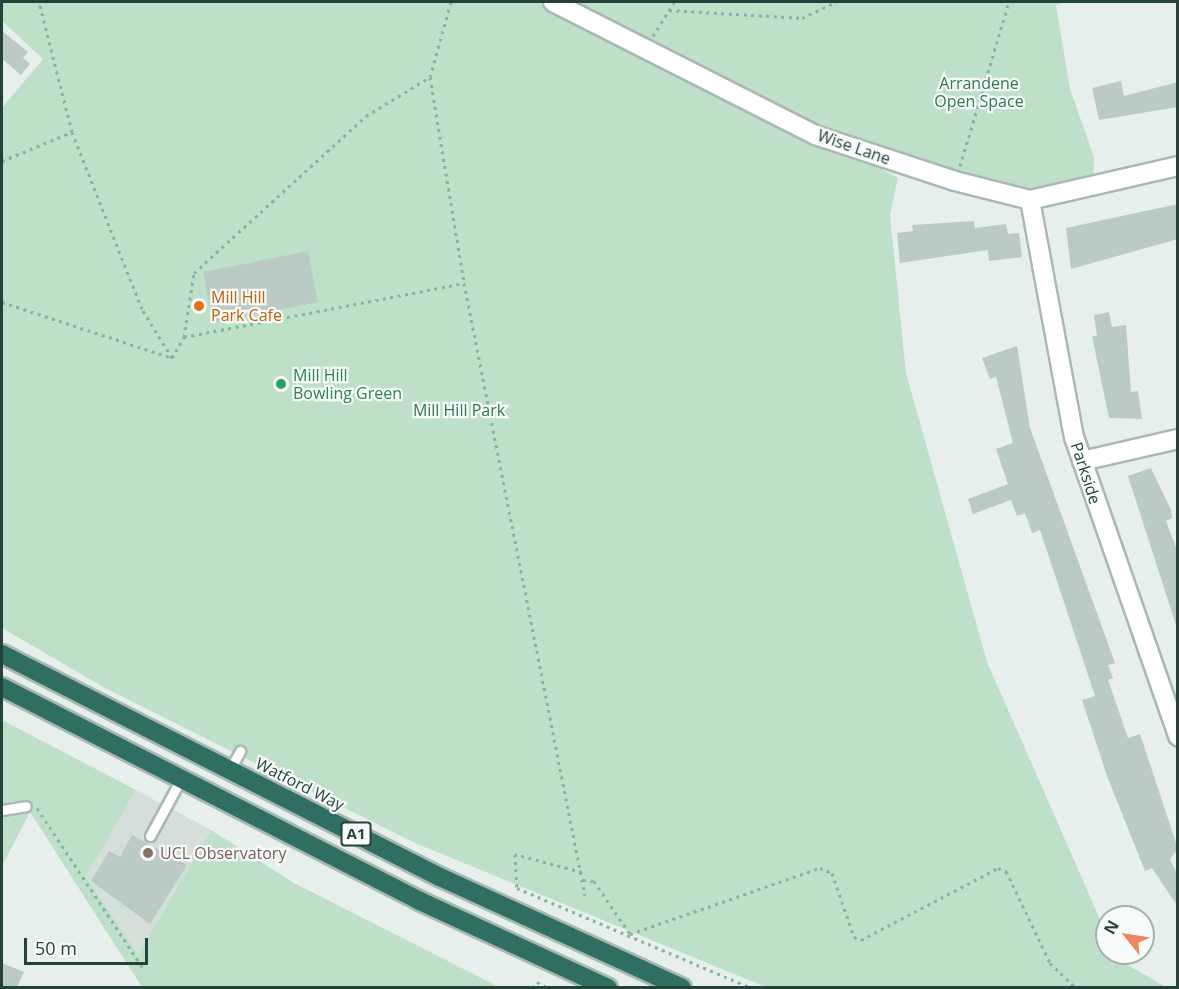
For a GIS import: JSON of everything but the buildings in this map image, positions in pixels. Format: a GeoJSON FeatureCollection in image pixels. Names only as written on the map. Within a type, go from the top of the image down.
{"type":"FeatureCollection","features":[{"type":"Feature","properties":{"kind":"highway","name":"Watford Way"},"geometry":{"type":"LineString","coordinates":[[2,654],[440,877],[682,987]]}},
{"type":"Feature","properties":{"kind":"highway","name":"A1"},"geometry":{"type":"LineString","coordinates":[[2,687],[420,901],[608,987]]}},
{"type":"Feature","properties":{"kind":"street","name":"Wise Lane"},"geometry":{"type":"LineString","coordinates":[[554,2],[815,135],[955,181],[1030,200],[1178,166]]}},
{"type":"Feature","properties":{"kind":"street","name":"Parkside"},"geometry":{"type":"LineString","coordinates":[[1030,200],[1082,461],[1178,736]]}},
{"type":"Feature","properties":{"kind":"street"},"geometry":{"type":"LineString","coordinates":[[1082,461],[1178,439]]}},
{"type":"Feature","properties":{"kind":"lane"},"geometry":{"type":"LineString","coordinates":[[230,771],[240,752]]}},
{"type":"Feature","properties":{"kind":"lane"},"geometry":{"type":"LineString","coordinates":[[150,836],[181,779]]}},
{"type":"Feature","properties":{"kind":"lane"},"geometry":{"type":"LineString","coordinates":[[2,810],[26,806]]}},
{"type":"Feature","properties":{"kind":"path"},"geometry":{"type":"LineString","coordinates":[[39,2],[72,132],[142,309],[172,358]]}},
{"type":"Feature","properties":{"kind":"path"},"geometry":{"type":"LineString","coordinates":[[451,2],[430,77],[464,283],[585,895]]}},
{"type":"Feature","properties":{"kind":"path"},"geometry":{"type":"LineString","coordinates":[[646,48],[674,2]]}},
{"type":"Feature","properties":{"kind":"path"},"geometry":{"type":"LineString","coordinates":[[669,10],[802,18],[836,2]]}},
{"type":"Feature","properties":{"kind":"path"},"geometry":{"type":"LineString","coordinates":[[955,181],[1009,2]]}},
{"type":"Feature","properties":{"kind":"path"},"geometry":{"type":"LineString","coordinates":[[172,358],[184,337],[194,273],[366,116],[430,77]]}},
{"type":"Feature","properties":{"kind":"path"},"geometry":{"type":"LineString","coordinates":[[2,161],[72,132]]}},
{"type":"Feature","properties":{"kind":"path"},"geometry":{"type":"LineString","coordinates":[[184,337],[464,283]]}},
{"type":"Feature","properties":{"kind":"path"},"geometry":{"type":"LineString","coordinates":[[2,302],[172,358]]}},
{"type":"Feature","properties":{"kind":"path"},"geometry":{"type":"LineString","coordinates":[[26,806],[40,809],[143,969]]}},
{"type":"Feature","properties":{"kind":"path"},"geometry":{"type":"LineString","coordinates":[[582,872],[515,854],[517,888],[751,987]]}},
{"type":"Feature","properties":{"kind":"path"},"geometry":{"type":"LineString","coordinates":[[583,879],[594,881],[630,934],[820,868],[831,873],[854,937],[861,940],[998,868],[1006,871],[1050,963],[1076,987]]}},
{"type":"Feature","properties":{"kind":"path"},"geometry":{"type":"LineString","coordinates":[[533,987],[537,982],[548,987]]}},
{"type":"Feature","properties":{"kind":"shaded area","name":"UCL Observatory"},"geometry":{"type":"Polygon","coordinates":[[[136,790],[211,830],[138,954],[86,877],[136,790]]]}},
{"type":"Feature","properties":{"kind":"green space","name":"Mill Hill Park"},"geometry":{"type":"Polygon","coordinates":[[[2,2],[558,2],[646,48],[651,39],[576,2],[1066,2],[1056,5],[1070,89],[1094,157],[1093,190],[1027,204],[792,122],[898,178],[890,215],[906,373],[987,662],[1095,908],[1095,965],[1128,965],[1166,987],[766,987],[415,843],[105,688],[2,628],[2,108],[43,59],[2,21],[2,2]]]}},
{"type":"Feature","properties":{"kind":"green space"},"geometry":{"type":"Polygon","coordinates":[[[2,720],[136,790],[86,877],[138,954],[211,830],[294,883],[499,987],[142,987],[30,812],[2,866],[2,720]]]}},
{"type":"Feature","properties":{"kind":"place","name":"Mill Hill Park Cafe"},"geometry":{"type":"Point","coordinates":[199,306]}},
{"type":"Feature","properties":{"kind":"place","name":"Mill Hill Bowling Green"},"geometry":{"type":"Point","coordinates":[281,384]}},
{"type":"Feature","properties":{"kind":"place","name":"UCL Observatory"},"geometry":{"type":"Point","coordinates":[148,853]}},
{"type":"Feature","properties":{"kind":"park label","name":"Arrandene Open Space"},"geometry":{"type":"Point","coordinates":[979,92]}}]}
